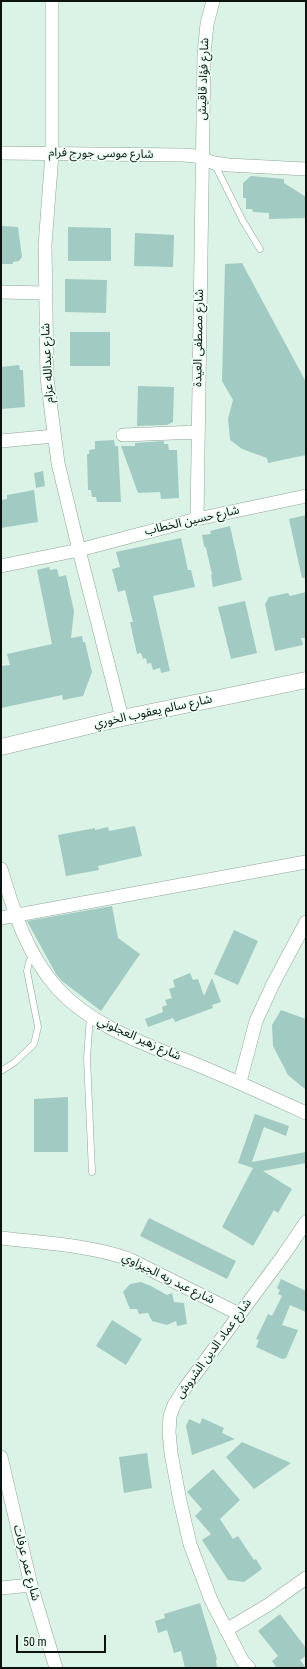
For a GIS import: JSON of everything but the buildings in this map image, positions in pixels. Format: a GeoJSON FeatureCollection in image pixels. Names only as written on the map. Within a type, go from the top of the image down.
{"type":"FeatureCollection","features":[{"type":"Feature","properties":{"kind":"street","name":"شارع عبدالله عزام"},"geometry":{"type":"LineString","coordinates":[[52,1],[52,154],[45,245],[47,378],[54,436],[79,550],[122,718]]}},
{"type":"Feature","properties":{"kind":"street","name":"شارع فؤاد قاقيش"},"geometry":{"type":"LineString","coordinates":[[201,157],[204,54],[207,24],[213,1]]}},
{"type":"Feature","properties":{"kind":"street","name":"شارع موسى جورج فرام"},"geometry":{"type":"LineString","coordinates":[[1,153],[184,155],[201,157],[214,163]]}},
{"type":"Feature","properties":{"kind":"street","name":"شارع مصطفى العيدة"},"geometry":{"type":"LineString","coordinates":[[197,519],[201,157]]}},
{"type":"Feature","properties":{"kind":"street"},"geometry":{"type":"LineString","coordinates":[[214,163],[306,169]]}},
{"type":"Feature","properties":{"kind":"street"},"geometry":{"type":"LineString","coordinates":[[1,292],[46,293]]}},
{"type":"Feature","properties":{"kind":"street"},"geometry":{"type":"LineString","coordinates":[[123,435],[198,432]]}},
{"type":"Feature","properties":{"kind":"street"},"geometry":{"type":"LineString","coordinates":[[1,441],[54,436]]}},
{"type":"Feature","properties":{"kind":"street","name":"شارع حسين الخطاب"},"geometry":{"type":"LineString","coordinates":[[1,566],[79,550],[197,519],[306,496]]}},
{"type":"Feature","properties":{"kind":"street","name":"شارع سالم يعقوب الخوري"},"geometry":{"type":"LineString","coordinates":[[1,746],[122,718],[306,680]]}},
{"type":"Feature","properties":{"kind":"street"},"geometry":{"type":"LineString","coordinates":[[1,918],[306,862]]}},
{"type":"Feature","properties":{"kind":"street","name":"شارع زهير العجلوني"},"geometry":{"type":"LineString","coordinates":[[1,869],[15,915],[33,954],[57,988],[75,1006],[90,1016],[128,1036],[240,1082],[306,1113]]}},
{"type":"Feature","properties":{"kind":"street"},"geometry":{"type":"LineString","coordinates":[[240,1082],[256,1021],[274,982],[306,922]]}},
{"type":"Feature","properties":{"kind":"street","name":"شارع عماد الدين الشروش"},"geometry":{"type":"LineString","coordinates":[[249,1668],[242,1660],[211,1600],[190,1544],[171,1453],[169,1432],[170,1416],[174,1404],[285,1253],[306,1222]]}},
{"type":"Feature","properties":{"kind":"street","name":"شارع عبد ربه الجيزاوي"},"geometry":{"type":"LineString","coordinates":[[1,1238],[58,1244],[112,1253],[124,1257],[239,1314]]}},
{"type":"Feature","properties":{"kind":"street","name":"شارع عمر عرفات"},"geometry":{"type":"LineString","coordinates":[[1,1457],[31,1585],[56,1668]]}},
{"type":"Feature","properties":{"kind":"street"},"geometry":{"type":"LineString","coordinates":[[226,1630],[268,1605],[306,1578]]}},
{"type":"Feature","properties":{"kind":"street"},"geometry":{"type":"LineString","coordinates":[[1,1588],[31,1585]]}},
{"type":"Feature","properties":{"kind":"lane"},"geometry":{"type":"LineString","coordinates":[[214,163],[243,221],[260,249]]}},
{"type":"Feature","properties":{"kind":"lane"},"geometry":{"type":"LineString","coordinates":[[1,1071],[15,1062],[34,1044],[38,1027],[28,971],[28,962],[33,954]]}},
{"type":"Feature","properties":{"kind":"lane"},"geometry":{"type":"LineString","coordinates":[[90,1016],[86,1058],[92,1172]]}}]}
